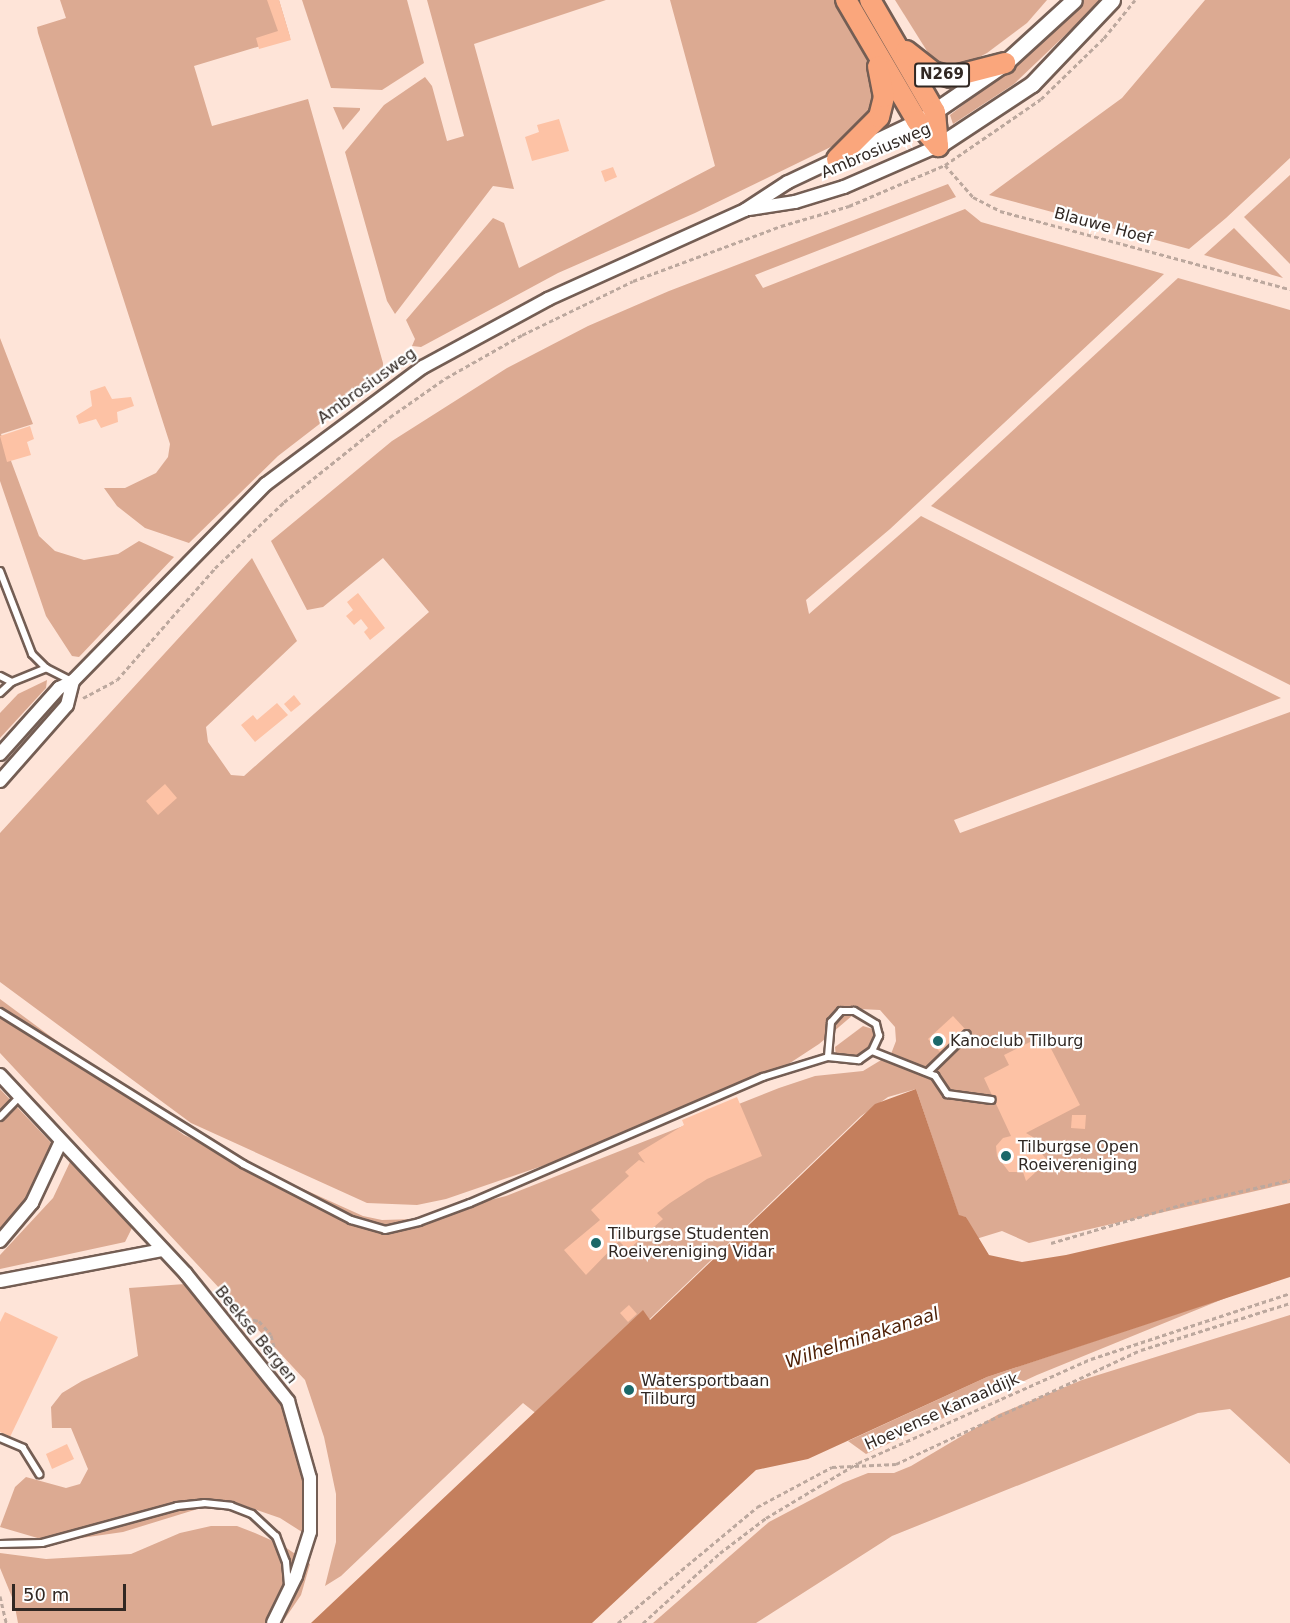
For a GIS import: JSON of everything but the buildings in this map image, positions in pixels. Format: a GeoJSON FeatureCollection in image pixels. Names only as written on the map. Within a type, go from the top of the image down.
{"type":"FeatureCollection","features":[{"type":"Feature","properties":{"kind":"highway","name":"N269"},"geometry":{"type":"LineString","coordinates":[[846,0],[917,122]]}},
{"type":"Feature","properties":{"kind":"highway","name":"N269"},"geometry":{"type":"LineString","coordinates":[[870,0],[935,112]]}},
{"type":"Feature","properties":{"kind":"highway","name":"N269"},"geometry":{"type":"LineString","coordinates":[[891,36],[918,63],[942,75],[963,77],[1005,63]]}},
{"type":"Feature","properties":{"kind":"highway","name":"N269"},"geometry":{"type":"LineString","coordinates":[[837,159],[874,124],[883,107],[874,50]]}},
{"type":"Feature","properties":{"kind":"highway"},"geometry":{"type":"LineString","coordinates":[[935,112],[938,146]]}},
{"type":"Feature","properties":{"kind":"highway"},"geometry":{"type":"LineString","coordinates":[[917,122],[938,146]]}},
{"type":"Feature","properties":{"kind":"street","name":"Ambrosiusweg"},"geometry":{"type":"LineString","coordinates":[[0,754],[59,688],[73,681],[266,484],[423,367],[548,299],[745,210],[788,182],[935,112],[1005,63],[1074,0]]}},
{"type":"Feature","properties":{"kind":"street","name":"Ambrosiusweg"},"geometry":{"type":"LineString","coordinates":[[745,210],[795,202],[844,187],[938,146],[1032,84],[1112,0]]}},
{"type":"Feature","properties":{"kind":"street"},"geometry":{"type":"LineString","coordinates":[[0,781],[67,705],[73,681]]}},
{"type":"Feature","properties":{"kind":"street","name":"Beekse Bergen"},"geometry":{"type":"LineString","coordinates":[[0,1075],[163,1250],[238,1337],[288,1401],[310,1478],[310,1532],[288,1592],[273,1623]]}},
{"type":"Feature","properties":{"kind":"street"},"geometry":{"type":"LineString","coordinates":[[0,1241],[32,1203],[61,1141]]}},
{"type":"Feature","properties":{"kind":"street"},"geometry":{"type":"LineString","coordinates":[[0,1281],[163,1250]]}},
{"type":"Feature","properties":{"kind":"lane"},"geometry":{"type":"LineString","coordinates":[[0,572],[32,654],[46,668],[73,681]]}},
{"type":"Feature","properties":{"kind":"lane"},"geometry":{"type":"LineString","coordinates":[[0,693],[12,682],[46,668]]}},
{"type":"Feature","properties":{"kind":"lane"},"geometry":{"type":"LineString","coordinates":[[0,676],[12,682]]}},
{"type":"Feature","properties":{"kind":"lane"},"geometry":{"type":"LineString","coordinates":[[0,1012],[243,1164],[351,1220],[385,1230],[419,1222],[470,1203],[763,1077],[828,1057],[859,1060],[872,1051],[879,1036],[876,1024],[854,1011],[841,1011],[831,1022],[828,1057]]}},
{"type":"Feature","properties":{"kind":"lane"},"geometry":{"type":"LineString","coordinates":[[928,1072],[967,1034]]}},
{"type":"Feature","properties":{"kind":"lane"},"geometry":{"type":"LineString","coordinates":[[872,1051],[935,1076],[947,1094],[992,1100]]}},
{"type":"Feature","properties":{"kind":"lane"},"geometry":{"type":"LineString","coordinates":[[0,1117],[19,1096]]}},
{"type":"Feature","properties":{"kind":"lane"},"geometry":{"type":"LineString","coordinates":[[0,1438],[23,1448],[39,1474]]}},
{"type":"Feature","properties":{"kind":"lane"},"geometry":{"type":"LineString","coordinates":[[0,1544],[42,1543],[177,1506],[204,1503],[231,1506],[252,1515],[276,1536],[286,1562],[288,1592]]}},
{"type":"Feature","properties":{"kind":"path"},"geometry":{"type":"LineString","coordinates":[[67,705],[117,680],[215,568],[261,523],[330,463],[446,378],[522,334],[644,276],[781,225],[849,206],[945,165],[1041,99],[1097,45],[1136,0]]}},
{"type":"Feature","properties":{"kind":"path","name":"Blauwe Hoef"},"geometry":{"type":"LineString","coordinates":[[938,146],[945,165],[973,197],[1000,211],[1290,289]]}},
{"type":"Feature","properties":{"kind":"path"},"geometry":{"type":"LineString","coordinates":[[1051,1243],[1180,1205],[1290,1180]]}},
{"type":"Feature","properties":{"kind":"path","name":"Hoevense Kanaaldijk"},"geometry":{"type":"LineString","coordinates":[[643,1623],[748,1532],[858,1463],[1091,1359],[1290,1293]]}},
{"type":"Feature","properties":{"kind":"path"},"geometry":{"type":"LineString","coordinates":[[618,1623],[757,1507],[832,1467],[858,1463],[896,1464],[1141,1350],[1290,1303]]}},
{"type":"Feature","properties":{"kind":"path"},"geometry":{"type":"LineString","coordinates":[[238,1337],[240,1322],[246,1318],[259,1321],[270,1335],[288,1401]]}},
{"type":"Feature","properties":{"kind":"path"},"geometry":{"type":"LineString","coordinates":[[0,1596],[6,1623]]}},
{"type":"Feature","properties":{"kind":"shaded area"},"geometry":{"type":"Polygon","coordinates":[[[60,0],[279,0],[290,37],[194,66],[212,126],[308,99],[383,363],[383,375],[278,456],[189,543],[145,528],[117,506],[104,488],[125,488],[156,473],[168,457],[170,444],[38,33],[37,27],[66,18],[60,0]]]}},
{"type":"Feature","properties":{"kind":"shaded area"},"geometry":{"type":"Polygon","coordinates":[[[302,0],[407,0],[424,63],[382,90],[331,88],[302,0]]]}},
{"type":"Feature","properties":{"kind":"shaded area"},"geometry":{"type":"Polygon","coordinates":[[[427,0],[606,0],[474,44],[514,189],[493,186],[395,314],[387,301],[345,152],[384,105],[425,77],[432,86],[447,141],[464,136],[427,0]]]}},
{"type":"Feature","properties":{"kind":"shaded area"},"geometry":{"type":"Polygon","coordinates":[[[670,0],[834,0],[869,58],[877,80],[878,111],[843,141],[695,213],[558,273],[421,347],[412,346],[415,339],[406,320],[493,218],[504,223],[519,268],[715,166],[670,0]]]}},
{"type":"Feature","properties":{"kind":"shaded area"},"geometry":{"type":"Polygon","coordinates":[[[895,0],[1047,0],[1027,23],[987,53],[962,66],[945,67],[932,59],[895,0]]]}},
{"type":"Feature","properties":{"kind":"shaded area"},"geometry":{"type":"Polygon","coordinates":[[[1082,0],[1102,0],[1014,84],[953,124],[950,115],[1020,61],[1082,0]]]}},
{"type":"Feature","properties":{"kind":"shaded area"},"geometry":{"type":"Polygon","coordinates":[[[1205,0],[1290,0],[1290,158],[1226,218],[1189,249],[989,195],[1122,98],[1205,0]]]}},
{"type":"Feature","properties":{"kind":"shaded area"},"geometry":{"type":"Polygon","coordinates":[[[333,107],[360,108],[360,110],[343,130],[333,107]]]}},
{"type":"Feature","properties":{"kind":"shaded area"},"geometry":{"type":"Polygon","coordinates":[[[1290,175],[1290,264],[1244,217],[1290,175]]]}},
{"type":"Feature","properties":{"kind":"shaded area"},"geometry":{"type":"Polygon","coordinates":[[[948,184],[956,197],[755,275],[763,288],[965,209],[981,222],[1164,274],[890,529],[806,600],[809,614],[921,516],[1281,698],[954,820],[960,833],[1290,712],[1290,1183],[1029,1243],[1002,1231],[976,1239],[966,1217],[959,1216],[916,1089],[888,1097],[861,1116],[556,1409],[538,1415],[523,1403],[341,1576],[325,1586],[336,1542],[336,1494],[324,1437],[305,1380],[0,1053],[0,999],[184,1135],[363,1216],[382,1220],[416,1219],[506,1196],[779,1088],[815,1076],[863,1071],[891,1054],[896,1041],[895,1027],[880,1010],[860,1009],[819,1044],[764,1080],[612,1142],[446,1199],[417,1205],[367,1203],[191,1123],[0,982],[0,833],[252,558],[297,641],[206,727],[208,742],[231,775],[244,776],[429,612],[383,558],[323,607],[307,610],[271,541],[392,441],[507,368],[588,326],[669,291],[948,184]]]}},
{"type":"Feature","properties":{"kind":"shaded area"},"geometry":{"type":"Polygon","coordinates":[[[1234,228],[1283,278],[1204,255],[1234,228]]]}},
{"type":"Feature","properties":{"kind":"shaded area"},"geometry":{"type":"Polygon","coordinates":[[[1178,278],[1290,310],[1290,685],[931,506],[1178,278]]]}},
{"type":"Feature","properties":{"kind":"shaded area"},"geometry":{"type":"Polygon","coordinates":[[[0,338],[33,424],[1,434],[39,536],[55,551],[84,560],[118,554],[139,541],[174,557],[79,657],[72,656],[46,616],[0,481],[0,338]]]}},
{"type":"Feature","properties":{"kind":"shaded area"},"geometry":{"type":"Polygon","coordinates":[[[47,680],[46,688],[0,738],[0,713],[18,694],[47,680]]]}},
{"type":"Feature","properties":{"kind":"shaded area"},"geometry":{"type":"Polygon","coordinates":[[[863,1026],[876,1030],[876,1051],[864,1059],[836,1056],[835,1047],[863,1026]]]}},
{"type":"Feature","properties":{"kind":"shaded area"},"geometry":{"type":"Polygon","coordinates":[[[0,1089],[56,1148],[30,1195],[0,1232],[0,1089]]]}},
{"type":"Feature","properties":{"kind":"shaded area"},"geometry":{"type":"Polygon","coordinates":[[[70,1162],[132,1228],[125,1242],[0,1269],[0,1255],[53,1198],[70,1162]]]}},
{"type":"Feature","properties":{"kind":"shaded area"},"geometry":{"type":"Polygon","coordinates":[[[185,1284],[263,1373],[288,1417],[302,1455],[313,1539],[280,1518],[237,1503],[217,1503],[123,1532],[81,1538],[41,1539],[0,1527],[15,1487],[26,1477],[66,1488],[80,1484],[88,1469],[71,1428],[52,1428],[51,1407],[62,1393],[82,1381],[138,1356],[129,1288],[185,1284]]]}},
{"type":"Feature","properties":{"kind":"shaded area"},"geometry":{"type":"Polygon","coordinates":[[[1233,1295],[1037,1375],[866,1454],[848,1441],[987,1377],[1233,1295]]]}},
{"type":"Feature","properties":{"kind":"shaded area"},"geometry":{"type":"Polygon","coordinates":[[[1290,1315],[1290,1464],[1230,1409],[1198,1413],[892,1536],[756,1623],[653,1623],[769,1522],[843,1483],[868,1473],[894,1473],[911,1466],[999,1414],[1082,1380],[1290,1315]]]}},
{"type":"Feature","properties":{"kind":"shaded area"},"geometry":{"type":"Polygon","coordinates":[[[211,1526],[237,1526],[282,1545],[310,1564],[301,1595],[282,1623],[18,1623],[14,1602],[0,1568],[0,1553],[46,1559],[131,1554],[180,1533],[211,1526]]]}},
{"type":"Feature","properties":{"kind":"water","name":"Wilhelminakanaal"},"geometry":{"type":"Polygon","coordinates":[[[916,1089],[959,1215],[966,1217],[989,1255],[1022,1262],[1066,1255],[1290,1203],[1290,1277],[987,1377],[808,1459],[756,1470],[592,1623],[311,1623],[643,1310],[650,1320],[875,1104],[916,1089]]]}},
{"type":"Feature","properties":{"kind":"place","name":"Kanoclub Tilburg"},"geometry":{"type":"Point","coordinates":[938,1041]}},
{"type":"Feature","properties":{"kind":"place","name":"Tilburgse Open Roeivereniging"},"geometry":{"type":"Point","coordinates":[1006,1156]}},
{"type":"Feature","properties":{"kind":"place","name":"Tilburgse Studenten Roeivereniging Vidar"},"geometry":{"type":"Point","coordinates":[596,1243]}},
{"type":"Feature","properties":{"kind":"place","name":"Watersportbaan Tilburg"},"geometry":{"type":"Point","coordinates":[629,1390]}}]}
